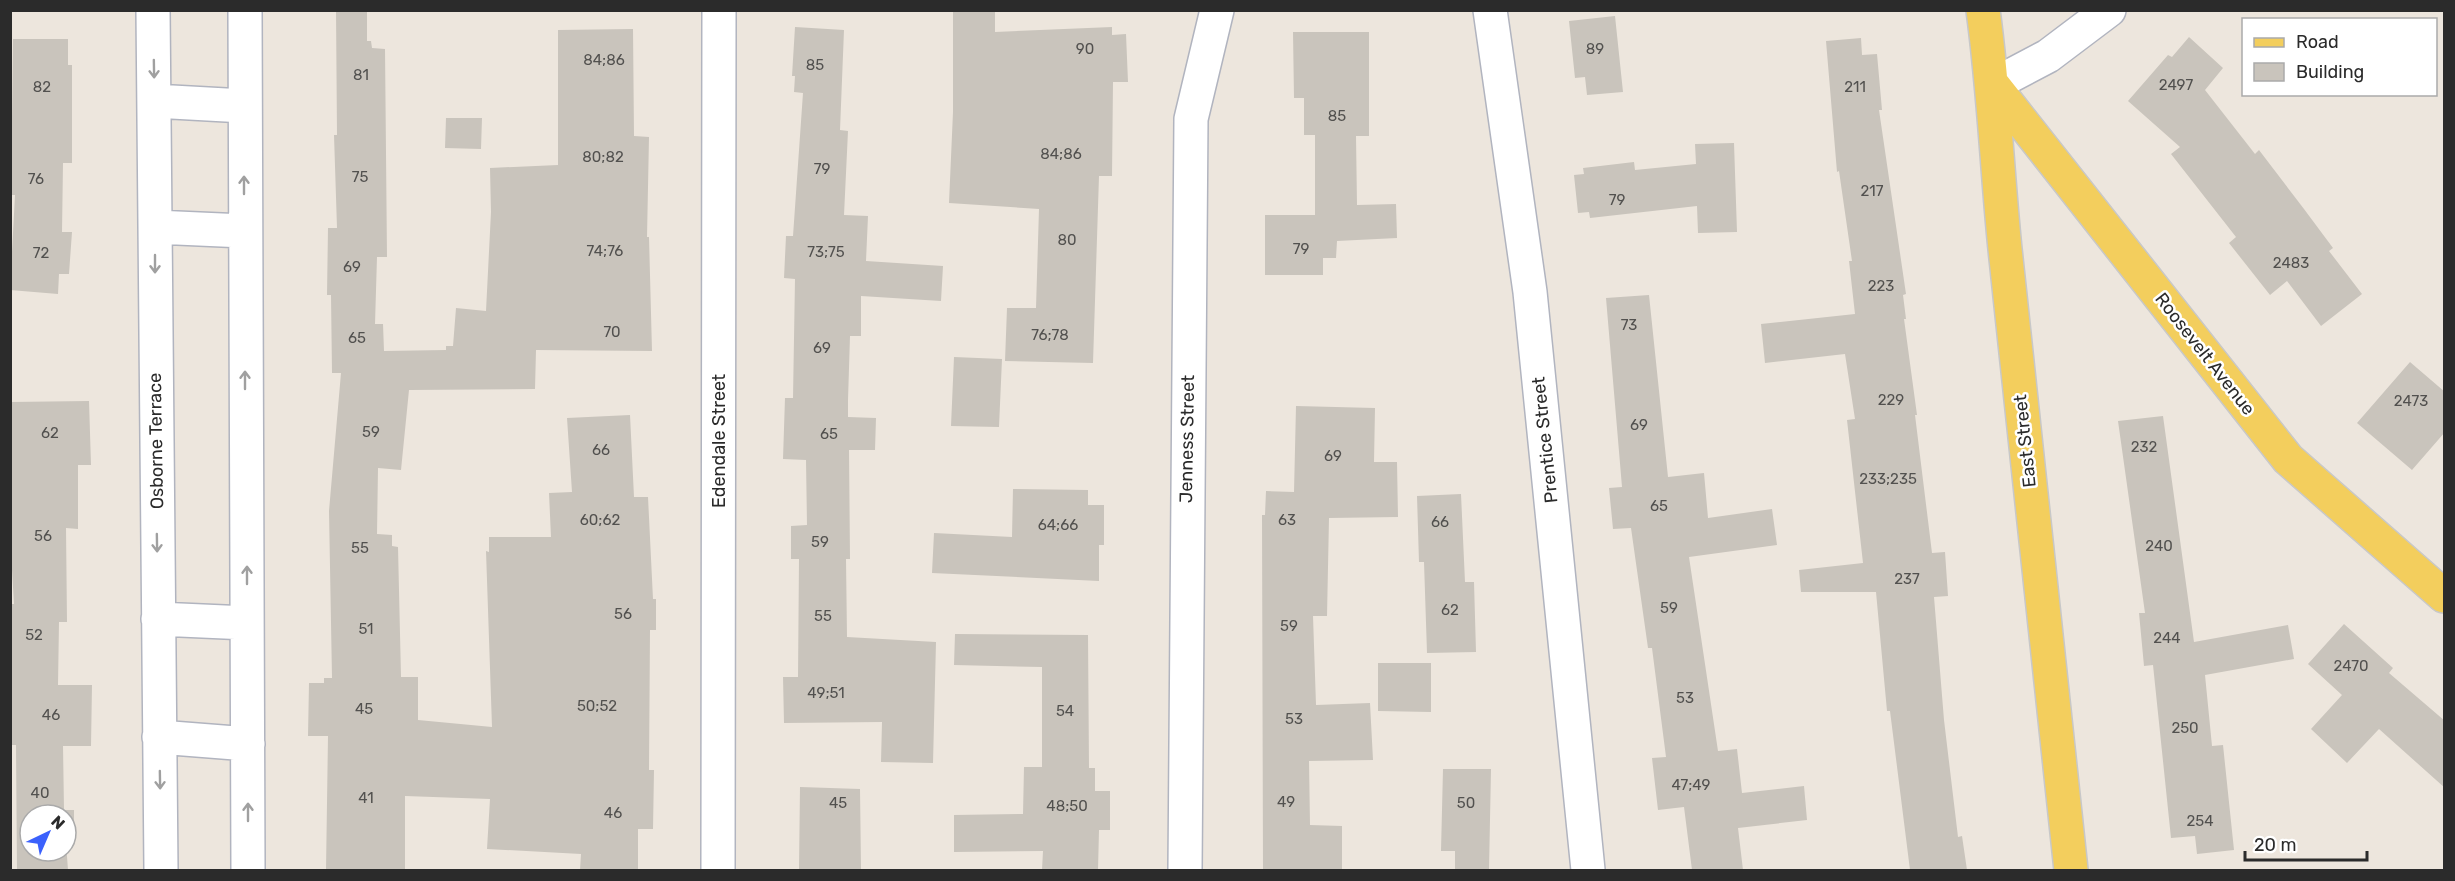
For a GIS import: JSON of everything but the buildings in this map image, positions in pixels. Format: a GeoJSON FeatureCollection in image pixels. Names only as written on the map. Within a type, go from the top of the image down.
{"type":"FeatureCollection","features":[{"type":"Feature","properties":{"kind":"main road","name":"East Street"},"geometry":{"type":"LineString","coordinates":[[1983,10],[1993,85],[2007,265],[2072,870]]}},
{"type":"Feature","properties":{"kind":"main road","name":"Roosevelt Avenue"},"geometry":{"type":"LineString","coordinates":[[1993,85],[2288,459],[2445,596]]}},
{"type":"Feature","properties":{"kind":"street","name":"Osborne Terrace"},"geometry":{"type":"LineString","coordinates":[[153,10],[160,870]]}},
{"type":"Feature","properties":{"kind":"street"},"geometry":{"type":"LineString","coordinates":[[245,10],[248,870]]}},
{"type":"Feature","properties":{"kind":"street","name":"Edendale Street"},"geometry":{"type":"LineString","coordinates":[[718,870],[719,10]]}},
{"type":"Feature","properties":{"kind":"street","name":"Jenness Street"},"geometry":{"type":"LineString","coordinates":[[1185,870],[1191,119],[1217,10]]}},
{"type":"Feature","properties":{"kind":"street","name":"Prentice Street"},"geometry":{"type":"LineString","coordinates":[[1490,10],[1530,292],[1588,870]]}},
{"type":"Feature","properties":{"kind":"street"},"geometry":{"type":"LineString","coordinates":[[1993,85],[2048,56],[2109,10]]}},
{"type":"Feature","properties":{"kind":"street"},"geometry":{"type":"LineString","coordinates":[[154,101],[244,106]]}},
{"type":"Feature","properties":{"kind":"street"},"geometry":{"type":"LineString","coordinates":[[155,227],[244,231]]}},
{"type":"Feature","properties":{"kind":"street"},"geometry":{"type":"LineString","coordinates":[[158,619],[247,623]]}},
{"type":"Feature","properties":{"kind":"street"},"geometry":{"type":"LineString","coordinates":[[159,736],[248,744]]}}]}
